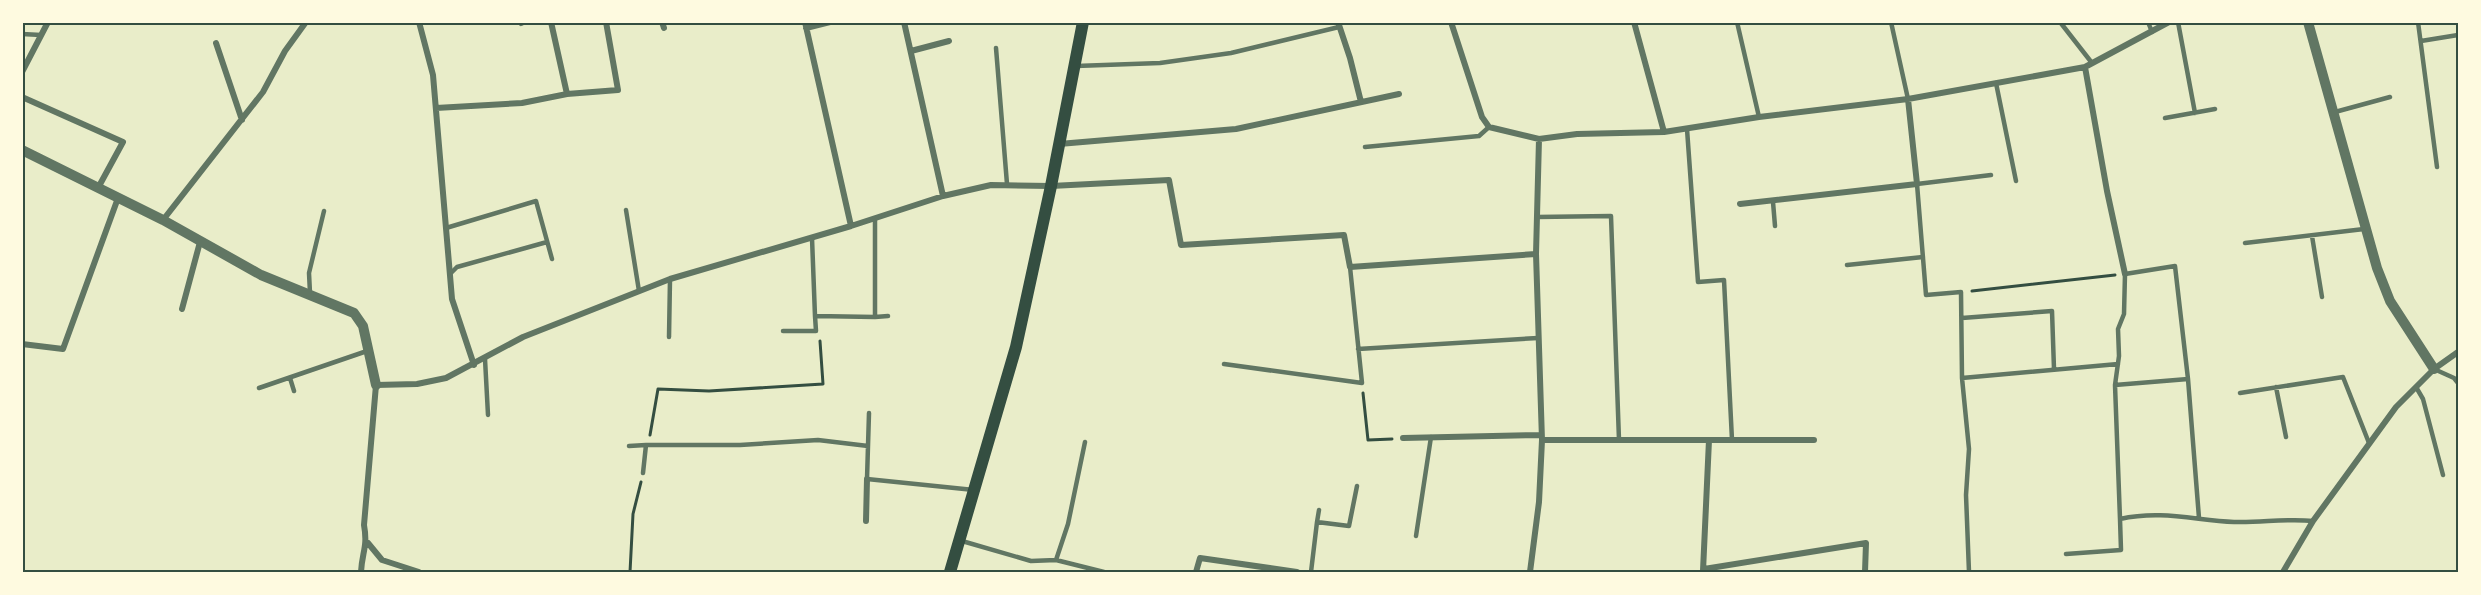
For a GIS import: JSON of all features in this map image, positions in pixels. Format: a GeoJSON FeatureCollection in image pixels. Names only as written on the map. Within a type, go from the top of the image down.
{"type":"FeatureCollection","features":[{"type":"Feature","properties":{"kind":"main road"},"geometry":{"type":"LineString","coordinates":[[950,573],[1016,347],[1083,22]]}},
{"type":"Feature","properties":{"kind":"street"},"geometry":{"type":"LineString","coordinates":[[22,72],[48,22]]}},
{"type":"Feature","properties":{"kind":"street"},"geometry":{"type":"LineString","coordinates":[[163,220],[263,92],[285,51],[306,22]]}},
{"type":"Feature","properties":{"kind":"street"},"geometry":{"type":"LineString","coordinates":[[419,22],[433,75],[453,299],[474,364]]}},
{"type":"Feature","properties":{"kind":"street"},"geometry":{"type":"LineString","coordinates":[[551,22],[567,94]]}},
{"type":"Feature","properties":{"kind":"street"},"geometry":{"type":"LineString","coordinates":[[436,108],[522,104],[567,94],[618,90],[606,22]]}},
{"type":"Feature","properties":{"kind":"street"},"geometry":{"type":"LineString","coordinates":[[830,22],[806,25],[851,226]]}},
{"type":"Feature","properties":{"kind":"street"},"geometry":{"type":"LineString","coordinates":[[904,22],[943,196]]}},
{"type":"Feature","properties":{"kind":"street"},"geometry":{"type":"LineString","coordinates":[[1634,22],[1664,132]]}},
{"type":"Feature","properties":{"kind":"street"},"geometry":{"type":"LineString","coordinates":[[1454,23],[1476,105],[1489,127],[1539,139],[1577,134],[1664,132],[1687,129],[1759,117],[1908,99],[2085,67],[2169,22]]}},
{"type":"Feature","properties":{"kind":"street"},"geometry":{"type":"LineString","coordinates":[[2308,22],[2377,267],[2390,302],[2434,369]]}},
{"type":"Feature","properties":{"kind":"street"},"geometry":{"type":"LineString","coordinates":[[1338,25],[1350,58],[1361,102]]}},
{"type":"Feature","properties":{"kind":"street"},"geometry":{"type":"LineString","coordinates":[[910,51],[949,41]]}},
{"type":"Feature","properties":{"kind":"street"},"geometry":{"type":"LineString","coordinates":[[216,43],[242,120]]}},
{"type":"Feature","properties":{"kind":"street"},"geometry":{"type":"LineString","coordinates":[[2085,67],[2107,191],[2125,274]]}},
{"type":"Feature","properties":{"kind":"street"},"geometry":{"type":"LineString","coordinates":[[1059,144],[1236,129],[1399,94]]}},
{"type":"Feature","properties":{"kind":"street"},"geometry":{"type":"LineString","coordinates":[[22,97],[123,142],[98,188]]}},
{"type":"Feature","properties":{"kind":"street"},"geometry":{"type":"LineString","coordinates":[[1740,204],[1917,184],[1908,99]]}},
{"type":"Feature","properties":{"kind":"street"},"geometry":{"type":"LineString","coordinates":[[1530,573],[1539,502],[1541,437],[1536,254],[1539,139]]}},
{"type":"Feature","properties":{"kind":"street"},"geometry":{"type":"LineString","coordinates":[[22,150],[163,220],[261,275],[354,313],[363,326],[376,385],[364,525],[368,543],[382,560],[419,573]]}},
{"type":"Feature","properties":{"kind":"street"},"geometry":{"type":"LineString","coordinates":[[376,385],[417,384],[446,378],[523,337],[670,279],[875,219],[943,196],[991,185],[1051,186],[1169,180],[1181,245],[1344,235],[1350,267],[1536,254]]}},
{"type":"Feature","properties":{"kind":"street"},"geometry":{"type":"LineString","coordinates":[[22,344],[63,349],[118,198]]}},
{"type":"Feature","properties":{"kind":"street"},"geometry":{"type":"LineString","coordinates":[[182,309],[200,242]]}},
{"type":"Feature","properties":{"kind":"street"},"geometry":{"type":"LineString","coordinates":[[2283,573],[2313,521],[2396,407],[2434,369],[2458,352]]}},
{"type":"Feature","properties":{"kind":"street"},"geometry":{"type":"LineString","coordinates":[[1403,438],[1814,440]]}},
{"type":"Feature","properties":{"kind":"street"},"geometry":{"type":"LineString","coordinates":[[1709,440],[1703,571],[1866,543],[1865,573]]}},
{"type":"Feature","properties":{"kind":"street"},"geometry":{"type":"LineString","coordinates":[[866,521],[867,479]]}},
{"type":"Feature","properties":{"kind":"street"},"geometry":{"type":"LineString","coordinates":[[361,573],[362,560],[368,543]]}},
{"type":"Feature","properties":{"kind":"street"},"geometry":{"type":"LineString","coordinates":[[1196,573],[1200,558],[1297,573]]}},
{"type":"Feature","properties":{"kind":"lane"},"geometry":{"type":"LineString","coordinates":[[1737,22],[1759,117]]}},
{"type":"Feature","properties":{"kind":"lane"},"geometry":{"type":"LineString","coordinates":[[1891,22],[1908,99]]}},
{"type":"Feature","properties":{"kind":"lane"},"geometry":{"type":"LineString","coordinates":[[2060,22],[2092,63]]}},
{"type":"Feature","properties":{"kind":"lane"},"geometry":{"type":"LineString","coordinates":[[2148,22],[2152,32]]}},
{"type":"Feature","properties":{"kind":"lane"},"geometry":{"type":"LineString","coordinates":[[2178,22],[2195,113]]}},
{"type":"Feature","properties":{"kind":"lane"},"geometry":{"type":"LineString","coordinates":[[2418,22],[2437,167]]}},
{"type":"Feature","properties":{"kind":"lane"},"geometry":{"type":"LineString","coordinates":[[1074,66],[1160,63],[1231,53],[1338,25]]}},
{"type":"Feature","properties":{"kind":"lane"},"geometry":{"type":"LineString","coordinates":[[22,34],[41,35]]}},
{"type":"Feature","properties":{"kind":"lane"},"geometry":{"type":"LineString","coordinates":[[2421,41],[2458,35]]}},
{"type":"Feature","properties":{"kind":"lane"},"geometry":{"type":"LineString","coordinates":[[996,48],[1007,184]]}},
{"type":"Feature","properties":{"kind":"lane"},"geometry":{"type":"LineString","coordinates":[[1996,83],[2016,181]]}},
{"type":"Feature","properties":{"kind":"lane"},"geometry":{"type":"LineString","coordinates":[[2334,112],[2390,97]]}},
{"type":"Feature","properties":{"kind":"lane"},"geometry":{"type":"LineString","coordinates":[[2165,118],[2215,109]]}},
{"type":"Feature","properties":{"kind":"lane"},"geometry":{"type":"LineString","coordinates":[[1365,147],[1479,136],[1489,127]]}},
{"type":"Feature","properties":{"kind":"lane"},"geometry":{"type":"LineString","coordinates":[[1687,129],[1698,282],[1724,280],[1732,440]]}},
{"type":"Feature","properties":{"kind":"lane"},"geometry":{"type":"LineString","coordinates":[[1969,573],[1966,495],[1969,449],[1962,378],[1961,292],[1926,295],[1917,184],[1991,175]]}},
{"type":"Feature","properties":{"kind":"lane"},"geometry":{"type":"LineString","coordinates":[[446,228],[536,201],[552,259]]}},
{"type":"Feature","properties":{"kind":"lane"},"geometry":{"type":"LineString","coordinates":[[1773,202],[1774,226]]}},
{"type":"Feature","properties":{"kind":"lane"},"geometry":{"type":"LineString","coordinates":[[626,210],[639,291]]}},
{"type":"Feature","properties":{"kind":"lane"},"geometry":{"type":"LineString","coordinates":[[310,294],[309,273],[324,211]]}},
{"type":"Feature","properties":{"kind":"lane"},"geometry":{"type":"LineString","coordinates":[[1537,217],[1611,216],[1619,440]]}},
{"type":"Feature","properties":{"kind":"lane"},"geometry":{"type":"LineString","coordinates":[[875,219],[875,317]]}},
{"type":"Feature","properties":{"kind":"lane"},"geometry":{"type":"LineString","coordinates":[[2245,243],[2366,228]]}},
{"type":"Feature","properties":{"kind":"lane"},"geometry":{"type":"LineString","coordinates":[[2312,236],[2322,297]]}},
{"type":"Feature","properties":{"kind":"lane"},"geometry":{"type":"LineString","coordinates":[[783,332],[816,331],[812,238]]}},
{"type":"Feature","properties":{"kind":"lane"},"geometry":{"type":"LineString","coordinates":[[450,274],[458,267],[547,242]]}},
{"type":"Feature","properties":{"kind":"lane"},"geometry":{"type":"LineString","coordinates":[[1847,265],[1923,257]]}},
{"type":"Feature","properties":{"kind":"lane"},"geometry":{"type":"LineString","coordinates":[[2066,554],[2121,550],[2115,385],[2118,364],[2118,329],[2124,314],[2125,274],[2175,266],[2188,379],[2199,518]]}},
{"type":"Feature","properties":{"kind":"lane"},"geometry":{"type":"LineString","coordinates":[[1224,364],[1362,383],[1350,267]]}},
{"type":"Feature","properties":{"kind":"lane"},"geometry":{"type":"LineString","coordinates":[[669,337],[670,279]]}},
{"type":"Feature","properties":{"kind":"lane"},"geometry":{"type":"LineString","coordinates":[[1962,318],[2052,311],[2054,369]]}},
{"type":"Feature","properties":{"kind":"lane"},"geometry":{"type":"LineString","coordinates":[[815,316],[888,316]]}},
{"type":"Feature","properties":{"kind":"lane"},"geometry":{"type":"LineString","coordinates":[[1358,349],[1538,338]]}},
{"type":"Feature","properties":{"kind":"lane"},"geometry":{"type":"LineString","coordinates":[[259,388],[370,350]]}},
{"type":"Feature","properties":{"kind":"lane"},"geometry":{"type":"LineString","coordinates":[[485,359],[488,415]]}},
{"type":"Feature","properties":{"kind":"lane"},"geometry":{"type":"LineString","coordinates":[[1962,378],[2118,364]]}},
{"type":"Feature","properties":{"kind":"lane"},"geometry":{"type":"LineString","coordinates":[[2434,369],[2454,378],[2458,383]]}},
{"type":"Feature","properties":{"kind":"lane"},"geometry":{"type":"LineString","coordinates":[[2240,393],[2343,377],[2369,443]]}},
{"type":"Feature","properties":{"kind":"lane"},"geometry":{"type":"LineString","coordinates":[[290,378],[294,392]]}},
{"type":"Feature","properties":{"kind":"lane"},"geometry":{"type":"LineString","coordinates":[[2115,385],[2188,379]]}},
{"type":"Feature","properties":{"kind":"lane"},"geometry":{"type":"LineString","coordinates":[[2276,387],[2286,437]]}},
{"type":"Feature","properties":{"kind":"lane"},"geometry":{"type":"LineString","coordinates":[[2416,387],[2423,399],[2443,475]]}},
{"type":"Feature","properties":{"kind":"lane"},"geometry":{"type":"LineString","coordinates":[[869,413],[867,479],[975,491]]}},
{"type":"Feature","properties":{"kind":"lane"},"geometry":{"type":"LineString","coordinates":[[1416,536],[1431,437]]}},
{"type":"Feature","properties":{"kind":"lane"},"geometry":{"type":"LineString","coordinates":[[629,446],[740,445],[818,440],[868,446]]}},
{"type":"Feature","properties":{"kind":"lane"},"geometry":{"type":"LineString","coordinates":[[1056,560],[1068,524],[1085,442]]}},
{"type":"Feature","properties":{"kind":"lane"},"geometry":{"type":"LineString","coordinates":[[643,473],[647,446]]}},
{"type":"Feature","properties":{"kind":"lane"},"geometry":{"type":"LineString","coordinates":[[1317,522],[1349,526],[1358,486]]}},
{"type":"Feature","properties":{"kind":"lane"},"geometry":{"type":"LineString","coordinates":[[1311,573],[1319,510]]}},
{"type":"Feature","properties":{"kind":"lane"},"geometry":{"type":"LineString","coordinates":[[2120,519],[2144,513],[2261,523],[2289,519],[2313,521]]}},
{"type":"Feature","properties":{"kind":"lane"},"geometry":{"type":"LineString","coordinates":[[960,541],[1030,561],[1056,560],[1104,573]]}},
{"type":"Feature","properties":{"kind":"path"},"geometry":{"type":"LineString","coordinates":[[1961,292],[2125,274]]}},
{"type":"Feature","properties":{"kind":"path"},"geometry":{"type":"LineString","coordinates":[[647,446],[658,390],[709,392],[823,384],[820,337],[816,331]]}},
{"type":"Feature","properties":{"kind":"path"},"geometry":{"type":"LineString","coordinates":[[1362,383],[1368,440],[1403,438]]}},
{"type":"Feature","properties":{"kind":"path"},"geometry":{"type":"LineString","coordinates":[[630,573],[633,514],[643,473]]}}]}
